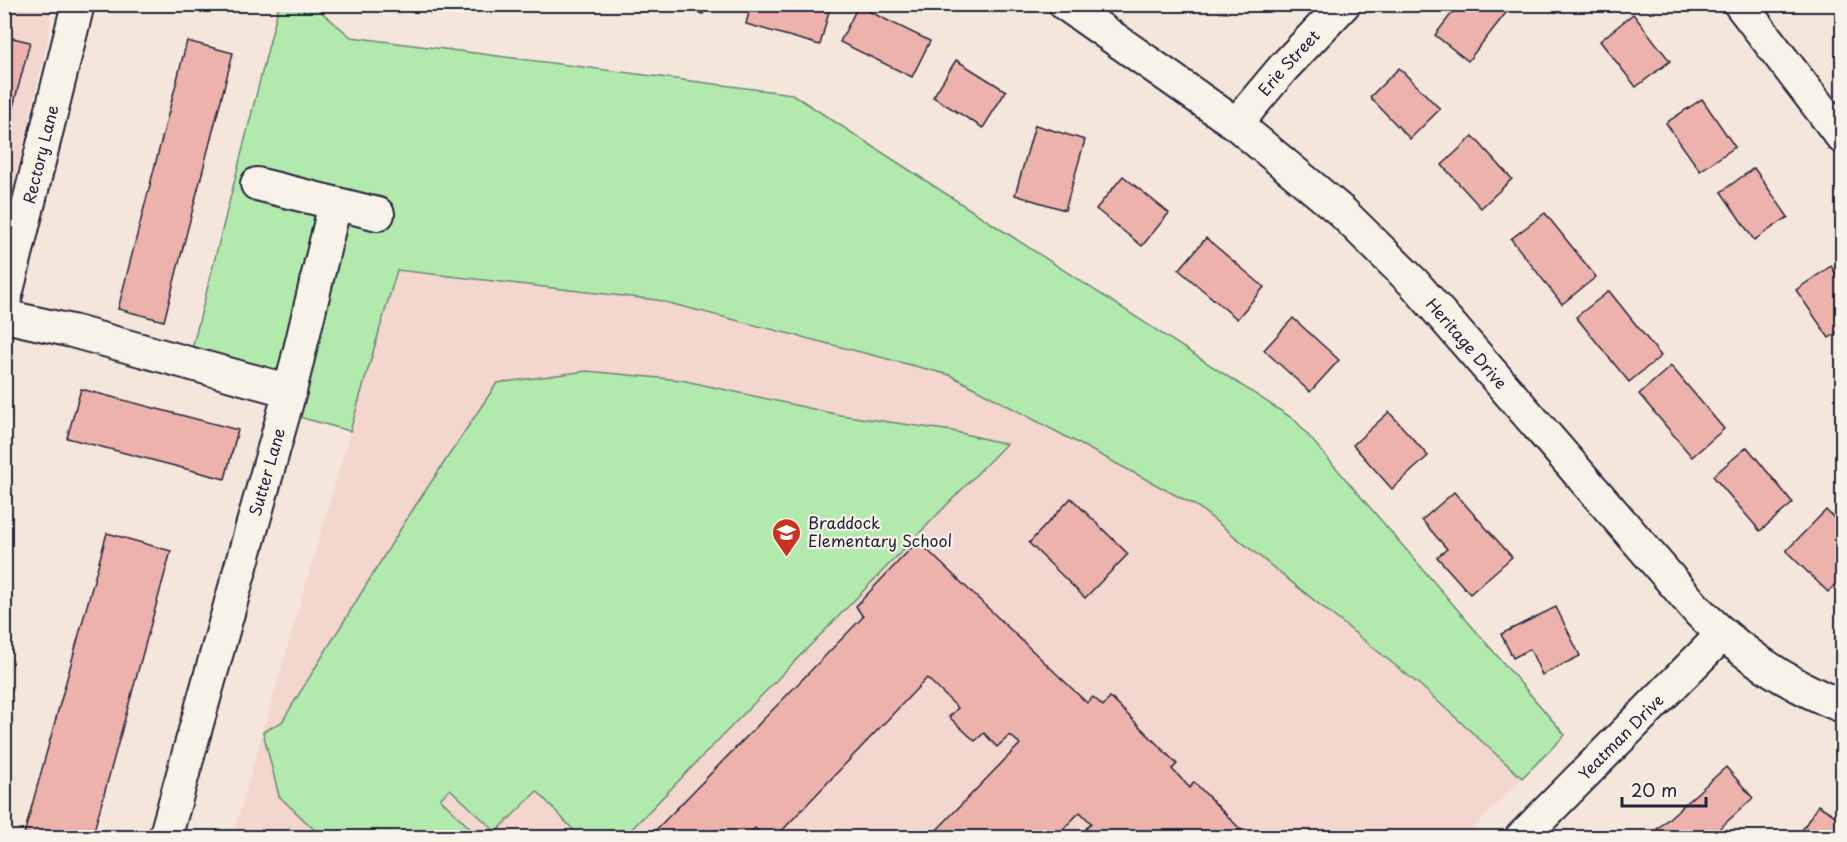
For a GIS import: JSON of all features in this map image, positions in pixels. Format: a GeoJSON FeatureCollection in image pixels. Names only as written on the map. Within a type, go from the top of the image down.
{"type":"FeatureCollection","features":[{"type":"Feature","properties":{"kind":"street","name":"Rectory Lane"},"geometry":{"type":"LineString","coordinates":[[4,303],[78,4]]}},
{"type":"Feature","properties":{"kind":"street","name":"Heritage Drive"},"geometry":{"type":"LineString","coordinates":[[1065,4],[1236,124],[1341,211],[1413,283],[1684,597],[1722,635],[1766,668],[1814,695],[1842,706]]}},
{"type":"Feature","properties":{"kind":"street","name":"Erie Street"},"geometry":{"type":"LineString","coordinates":[[1236,124],[1283,68],[1344,4]]}},
{"type":"Feature","properties":{"kind":"street"},"geometry":{"type":"LineString","coordinates":[[1740,4],[1842,137]]}},
{"type":"Feature","properties":{"kind":"street"},"geometry":{"type":"LineString","coordinates":[[257,184],[378,214]]}},
{"type":"Feature","properties":{"kind":"street","name":"Sutter Lane"},"geometry":{"type":"LineString","coordinates":[[165,837],[290,392],[335,204]]}},
{"type":"Feature","properties":{"kind":"street"},"geometry":{"type":"LineString","coordinates":[[4,316],[72,331],[290,392]]}},
{"type":"Feature","properties":{"kind":"street","name":"Yeatman Drive"},"geometry":{"type":"LineString","coordinates":[[1521,837],[1722,635]]}},
{"type":"Feature","properties":{"kind":"shaded area"},"geometry":{"type":"Polygon","coordinates":[[[5,5],[50,5],[50,28],[5,226],[5,5]]]}},
{"type":"Feature","properties":{"kind":"shaded area","name":"Braddock Elementary School"},"geometry":{"type":"Polygon","coordinates":[[[397,270],[657,300],[950,375],[1198,507],[1421,686],[1522,778],[1464,838],[232,838],[397,270]]]}},
{"type":"Feature","properties":{"kind":"green space"},"geometry":{"type":"Polygon","coordinates":[[[279,5],[313,5],[351,37],[792,94],[1295,420],[1565,735],[1522,778],[1421,686],[1198,507],[950,375],[657,300],[397,270],[350,431],[299,417],[190,357],[279,5]]]}},
{"type":"Feature","properties":{"kind":"green space"},"geometry":{"type":"Polygon","coordinates":[[[587,371],[681,380],[840,415],[952,431],[1006,444],[624,837],[580,837],[537,791],[496,832],[450,789],[440,799],[479,837],[322,837],[279,796],[263,732],[282,722],[408,517],[497,383],[587,371]]]}},
{"type":"Feature","properties":{"kind":"building"},"geometry":{"type":"Polygon","coordinates":[[[662,4],[705,4],[703,14],[662,4]]]}},
{"type":"Feature","properties":{"kind":"building"},"geometry":{"type":"Polygon","coordinates":[[[751,4],[831,4],[820,45],[746,24],[751,4]]]}},
{"type":"Feature","properties":{"kind":"building"},"geometry":{"type":"Polygon","coordinates":[[[1459,4],[1513,4],[1468,61],[1435,35],[1459,4]]]}},
{"type":"Feature","properties":{"kind":"building"},"geometry":{"type":"Polygon","coordinates":[[[858,6],[930,41],[912,77],[840,42],[858,6]]]}},
{"type":"Feature","properties":{"kind":"building"},"geometry":{"type":"Polygon","coordinates":[[[1633,14],[1670,61],[1636,87],[1600,41],[1633,14]]]}},
{"type":"Feature","properties":{"kind":"building"},"geometry":{"type":"Polygon","coordinates":[[[4,36],[30,42],[10,119],[4,118],[4,36]]]}},
{"type":"Feature","properties":{"kind":"building"},"geometry":{"type":"Polygon","coordinates":[[[187,41],[233,53],[164,321],[118,309],[187,41]]]}},
{"type":"Feature","properties":{"kind":"building"},"geometry":{"type":"Polygon","coordinates":[[[956,60],[1006,91],[983,128],[933,97],[956,60]]]}},
{"type":"Feature","properties":{"kind":"building"},"geometry":{"type":"Polygon","coordinates":[[[1399,68],[1440,109],[1410,139],[1370,97],[1399,68]]]}},
{"type":"Feature","properties":{"kind":"building"},"geometry":{"type":"Polygon","coordinates":[[[1702,99],[1735,147],[1700,171],[1666,123],[1702,99]]]}},
{"type":"Feature","properties":{"kind":"building"},"geometry":{"type":"Polygon","coordinates":[[[1035,125],[1085,140],[1065,210],[1015,195],[1035,125]]]}},
{"type":"Feature","properties":{"kind":"building"},"geometry":{"type":"Polygon","coordinates":[[[1473,136],[1512,179],[1481,208],[1442,165],[1473,136]]]}},
{"type":"Feature","properties":{"kind":"building"},"geometry":{"type":"Polygon","coordinates":[[[1754,168],[1788,217],[1754,240],[1721,192],[1754,168]]]}},
{"type":"Feature","properties":{"kind":"building"},"geometry":{"type":"Polygon","coordinates":[[[1123,176],[1169,213],[1142,246],[1096,209],[1123,176]]]}},
{"type":"Feature","properties":{"kind":"building"},"geometry":{"type":"Polygon","coordinates":[[[1545,213],[1596,277],[1562,304],[1511,239],[1545,213]]]}},
{"type":"Feature","properties":{"kind":"building"},"geometry":{"type":"Polygon","coordinates":[[[1206,238],[1264,287],[1237,319],[1179,270],[1206,238]]]}},
{"type":"Feature","properties":{"kind":"building"},"geometry":{"type":"Polygon","coordinates":[[[1831,266],[1842,283],[1842,329],[1829,338],[1796,290],[1831,266]]]}},
{"type":"Feature","properties":{"kind":"building"},"geometry":{"type":"Polygon","coordinates":[[[1609,291],[1661,356],[1629,382],[1576,317],[1609,291]]]}},
{"type":"Feature","properties":{"kind":"building"},"geometry":{"type":"Polygon","coordinates":[[[1293,318],[1339,360],[1310,392],[1264,350],[1293,318]]]}},
{"type":"Feature","properties":{"kind":"building"},"geometry":{"type":"Polygon","coordinates":[[[1671,366],[1724,429],[1692,457],[1639,394],[1671,366]]]}},
{"type":"Feature","properties":{"kind":"building"},"geometry":{"type":"Polygon","coordinates":[[[81,389],[238,430],[225,479],[67,438],[81,389]]]}},
{"type":"Feature","properties":{"kind":"building"},"geometry":{"type":"Polygon","coordinates":[[[1389,412],[1428,456],[1392,489],[1353,445],[1389,412]]]}},
{"type":"Feature","properties":{"kind":"building"},"geometry":{"type":"Polygon","coordinates":[[[1747,447],[1793,503],[1760,531],[1713,476],[1747,447]]]}},
{"type":"Feature","properties":{"kind":"building"},"geometry":{"type":"Polygon","coordinates":[[[1454,492],[1512,557],[1470,594],[1437,557],[1447,549],[1422,520],[1454,492]]]}},
{"type":"Feature","properties":{"kind":"building"},"geometry":{"type":"Polygon","coordinates":[[[1071,498],[1128,554],[1085,598],[1029,543],[1071,498]]]}},
{"type":"Feature","properties":{"kind":"building"},"geometry":{"type":"Polygon","coordinates":[[[1826,510],[1842,526],[1842,534],[1837,540],[1842,545],[1842,577],[1828,592],[1786,551],[1826,510]]]}},
{"type":"Feature","properties":{"kind":"building"},"geometry":{"type":"Polygon","coordinates":[[[107,533],[171,551],[92,838],[23,838],[107,533]]]}},
{"type":"Feature","properties":{"kind":"building"},"geometry":{"type":"Polygon","coordinates":[[[918,541],[1087,703],[1093,697],[1103,706],[1110,697],[1177,764],[1172,769],[1190,788],[1194,782],[1249,838],[1084,838],[1084,831],[1091,823],[1080,812],[1054,838],[929,838],[1020,744],[1010,735],[997,747],[984,733],[975,741],[949,717],[958,708],[927,678],[775,838],[766,838],[755,828],[746,838],[648,838],[863,617],[856,606],[918,541]]]}},
{"type":"Feature","properties":{"kind":"building"},"geometry":{"type":"Polygon","coordinates":[[[1556,607],[1580,656],[1542,675],[1530,649],[1513,658],[1501,634],[1556,607]]]}},
{"type":"Feature","properties":{"kind":"building"},"geometry":{"type":"Polygon","coordinates":[[[1726,767],[1753,798],[1709,838],[1665,838],[1657,829],[1726,767]]]}},
{"type":"Feature","properties":{"kind":"building"},"geometry":{"type":"Polygon","coordinates":[[[1818,805],[1842,820],[1842,838],[1797,838],[1818,805]]]}},
{"type":"Feature","properties":{"kind":"place","name":"Braddock Elementary School"},"geometry":{"type":"Point","coordinates":[787,558]}}]}
